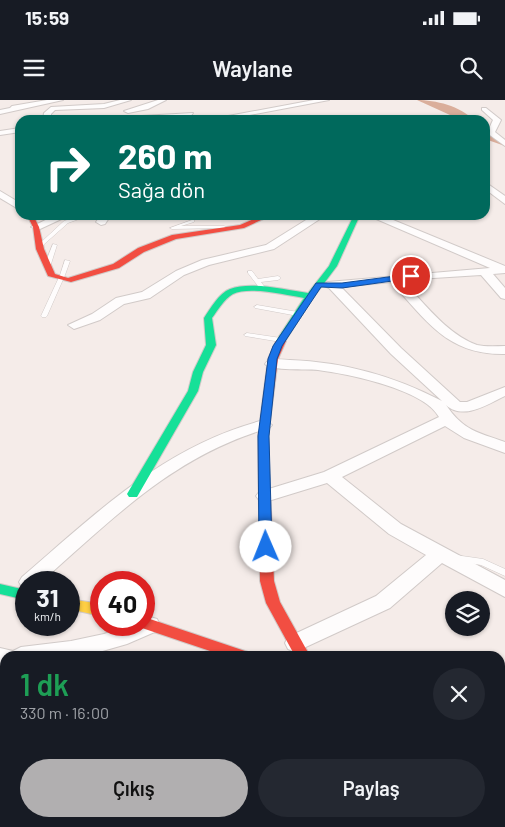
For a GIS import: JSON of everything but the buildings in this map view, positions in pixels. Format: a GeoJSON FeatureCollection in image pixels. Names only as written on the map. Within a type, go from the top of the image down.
{"type":"FeatureCollection","features":[{"type":"Feature","properties":{"kind":"street"},"geometry":{"type":"LineString","coordinates":[[0,112],[12,110],[14,107],[60,100]]}},
{"type":"Feature","properties":{"kind":"street"},"geometry":{"type":"LineString","coordinates":[[48,115],[53,108],[101,106],[128,100]]}},
{"type":"Feature","properties":{"kind":"street"},"geometry":{"type":"LineString","coordinates":[[101,106],[118,110],[138,110],[163,100]]}},
{"type":"Feature","properties":{"kind":"street"},"geometry":{"type":"LineString","coordinates":[[234,115],[326,100]]}},
{"type":"Feature","properties":{"kind":"street"},"geometry":{"type":"LineString","coordinates":[[484,108],[497,120],[491,133],[505,144]]}},
{"type":"Feature","properties":{"kind":"street"},"geometry":{"type":"LineString","coordinates":[[190,115],[198,115]]}},
{"type":"Feature","properties":{"kind":"street"},"geometry":{"type":"LineString","coordinates":[[0,133],[15,131]]}},
{"type":"Feature","properties":{"kind":"street"},"geometry":{"type":"LineString","coordinates":[[490,189],[505,201]]}},
{"type":"Feature","properties":{"kind":"street"},"geometry":{"type":"LineString","coordinates":[[0,194],[15,204]]}},
{"type":"Feature","properties":{"kind":"street"},"geometry":{"type":"LineString","coordinates":[[32,220],[36,227],[39,246],[52,276],[61,280],[79,278],[116,266],[141,250],[175,237],[242,227],[258,220]]}},
{"type":"Feature","properties":{"kind":"street"},"geometry":{"type":"LineString","coordinates":[[36,227],[53,220]]}},
{"type":"Feature","properties":{"kind":"street"},"geometry":{"type":"LineString","coordinates":[[74,325],[96,317],[120,301],[146,295],[180,273],[201,264],[270,247],[312,220]]}},
{"type":"Feature","properties":{"kind":"street"},"geometry":{"type":"LineString","coordinates":[[326,285],[355,220]]}},
{"type":"Feature","properties":{"kind":"street"},"geometry":{"type":"LineString","coordinates":[[386,220],[450,248],[496,264],[505,270]]}},
{"type":"Feature","properties":{"kind":"street"},"geometry":{"type":"LineString","coordinates":[[445,555],[383,602],[299,650],[273,603],[267,581],[264,425],[272,364],[281,340],[310,296],[326,285],[505,270]]}},
{"type":"Feature","properties":{"kind":"street"},"geometry":{"type":"LineString","coordinates":[[484,271],[505,295]]}},
{"type":"Feature","properties":{"kind":"street"},"geometry":{"type":"LineString","coordinates":[[394,278],[433,319],[461,342],[475,349],[505,350]]}},
{"type":"Feature","properties":{"kind":"street"},"geometry":{"type":"LineString","coordinates":[[133,494],[186,408],[198,372],[211,345],[207,322],[210,314],[231,292],[261,285],[310,296]]}},
{"type":"Feature","properties":{"kind":"street"},"geometry":{"type":"LineString","coordinates":[[326,285],[456,406],[469,407],[505,391]]}},
{"type":"Feature","properties":{"kind":"street"},"geometry":{"type":"LineString","coordinates":[[272,364],[311,365],[377,376],[437,404],[442,408],[447,419],[466,433],[505,448]]}},
{"type":"Feature","properties":{"kind":"street"},"geometry":{"type":"LineString","coordinates":[[264,496],[330,476],[447,419]]}},
{"type":"Feature","properties":{"kind":"street"},"geometry":{"type":"LineString","coordinates":[[41,571],[157,476],[207,444],[237,431],[264,425]]}},
{"type":"Feature","properties":{"kind":"street"},"geometry":{"type":"LineString","coordinates":[[330,476],[395,529],[505,589]]}},
{"type":"Feature","properties":{"kind":"street"},"geometry":{"type":"LineString","coordinates":[[155,627],[228,651]]}},
{"type":"Feature","properties":{"kind":"street"},"geometry":{"type":"LineString","coordinates":[[60,651],[106,642],[125,636]]}},
{"type":"Feature","properties":{"kind":"lane"},"geometry":{"type":"LineString","coordinates":[[39,246],[66,222],[72,220]]}},
{"type":"Feature","properties":{"kind":"lane"},"geometry":{"type":"LineString","coordinates":[[192,221],[172,228],[221,226],[228,229]]}},
{"type":"Feature","properties":{"kind":"lane"},"geometry":{"type":"LineString","coordinates":[[48,264],[53,256],[52,248],[55,245]]}},
{"type":"Feature","properties":{"kind":"lane"},"geometry":{"type":"LineString","coordinates":[[44,316],[52,294],[61,280],[67,260]]}},
{"type":"Feature","properties":{"kind":"lane"},"geometry":{"type":"LineString","coordinates":[[250,272],[261,285],[278,278]]}},
{"type":"Feature","properties":{"kind":"lane"},"geometry":{"type":"LineString","coordinates":[[257,307],[298,314]]}},
{"type":"Feature","properties":{"kind":"lane"},"geometry":{"type":"LineString","coordinates":[[247,335],[281,340]]}},
{"type":"Feature","properties":{"kind":"lane"},"geometry":{"type":"LineString","coordinates":[[445,555],[475,560],[505,572]]}},
{"type":"Feature","properties":{"kind":"waterway"},"geometry":{"type":"LineString","coordinates":[[422,100],[461,115]]}},
{"type":"Feature","properties":{"kind":"waterway"},"geometry":{"type":"LineString","coordinates":[[490,137],[505,143]]}},
{"type":"Feature","properties":{"kind":"traffic: fast"},"geometry":{"type":"LineString","coordinates":[[281,341],[306,301],[333,266],[355,220]]}},
{"type":"Feature","properties":{"kind":"traffic: fast"},"geometry":{"type":"LineString","coordinates":[[133,494],[193,391],[198,372],[211,345],[208,318],[225,296],[232,291],[249,288],[310,296]]}},
{"type":"Feature","properties":{"kind":"traffic: fast"},"geometry":{"type":"LineString","coordinates":[[0,589],[15,592]]}},
{"type":"Feature","properties":{"kind":"traffic: slow"},"geometry":{"type":"LineString","coordinates":[[80,606],[90,608]]}},
{"type":"Feature","properties":{"kind":"traffic: jam"},"geometry":{"type":"LineString","coordinates":[[32,220],[36,227],[40,249],[52,276],[68,280],[116,266],[141,250],[175,237],[242,227],[258,220]]}},
{"type":"Feature","properties":{"kind":"traffic: jam"},"geometry":{"type":"LineString","coordinates":[[281,341],[273,359],[263,437],[267,581],[273,603],[300,651]]}},
{"type":"Feature","properties":{"kind":"traffic: jam"},"geometry":{"type":"LineString","coordinates":[[155,627],[228,651]]}},
{"type":"Feature","properties":{"kind":"route"},"geometry":{"type":"LineString","coordinates":[[266,547],[263,436],[273,359],[278,346],[319,284],[332,286],[411,276]]}}]}
